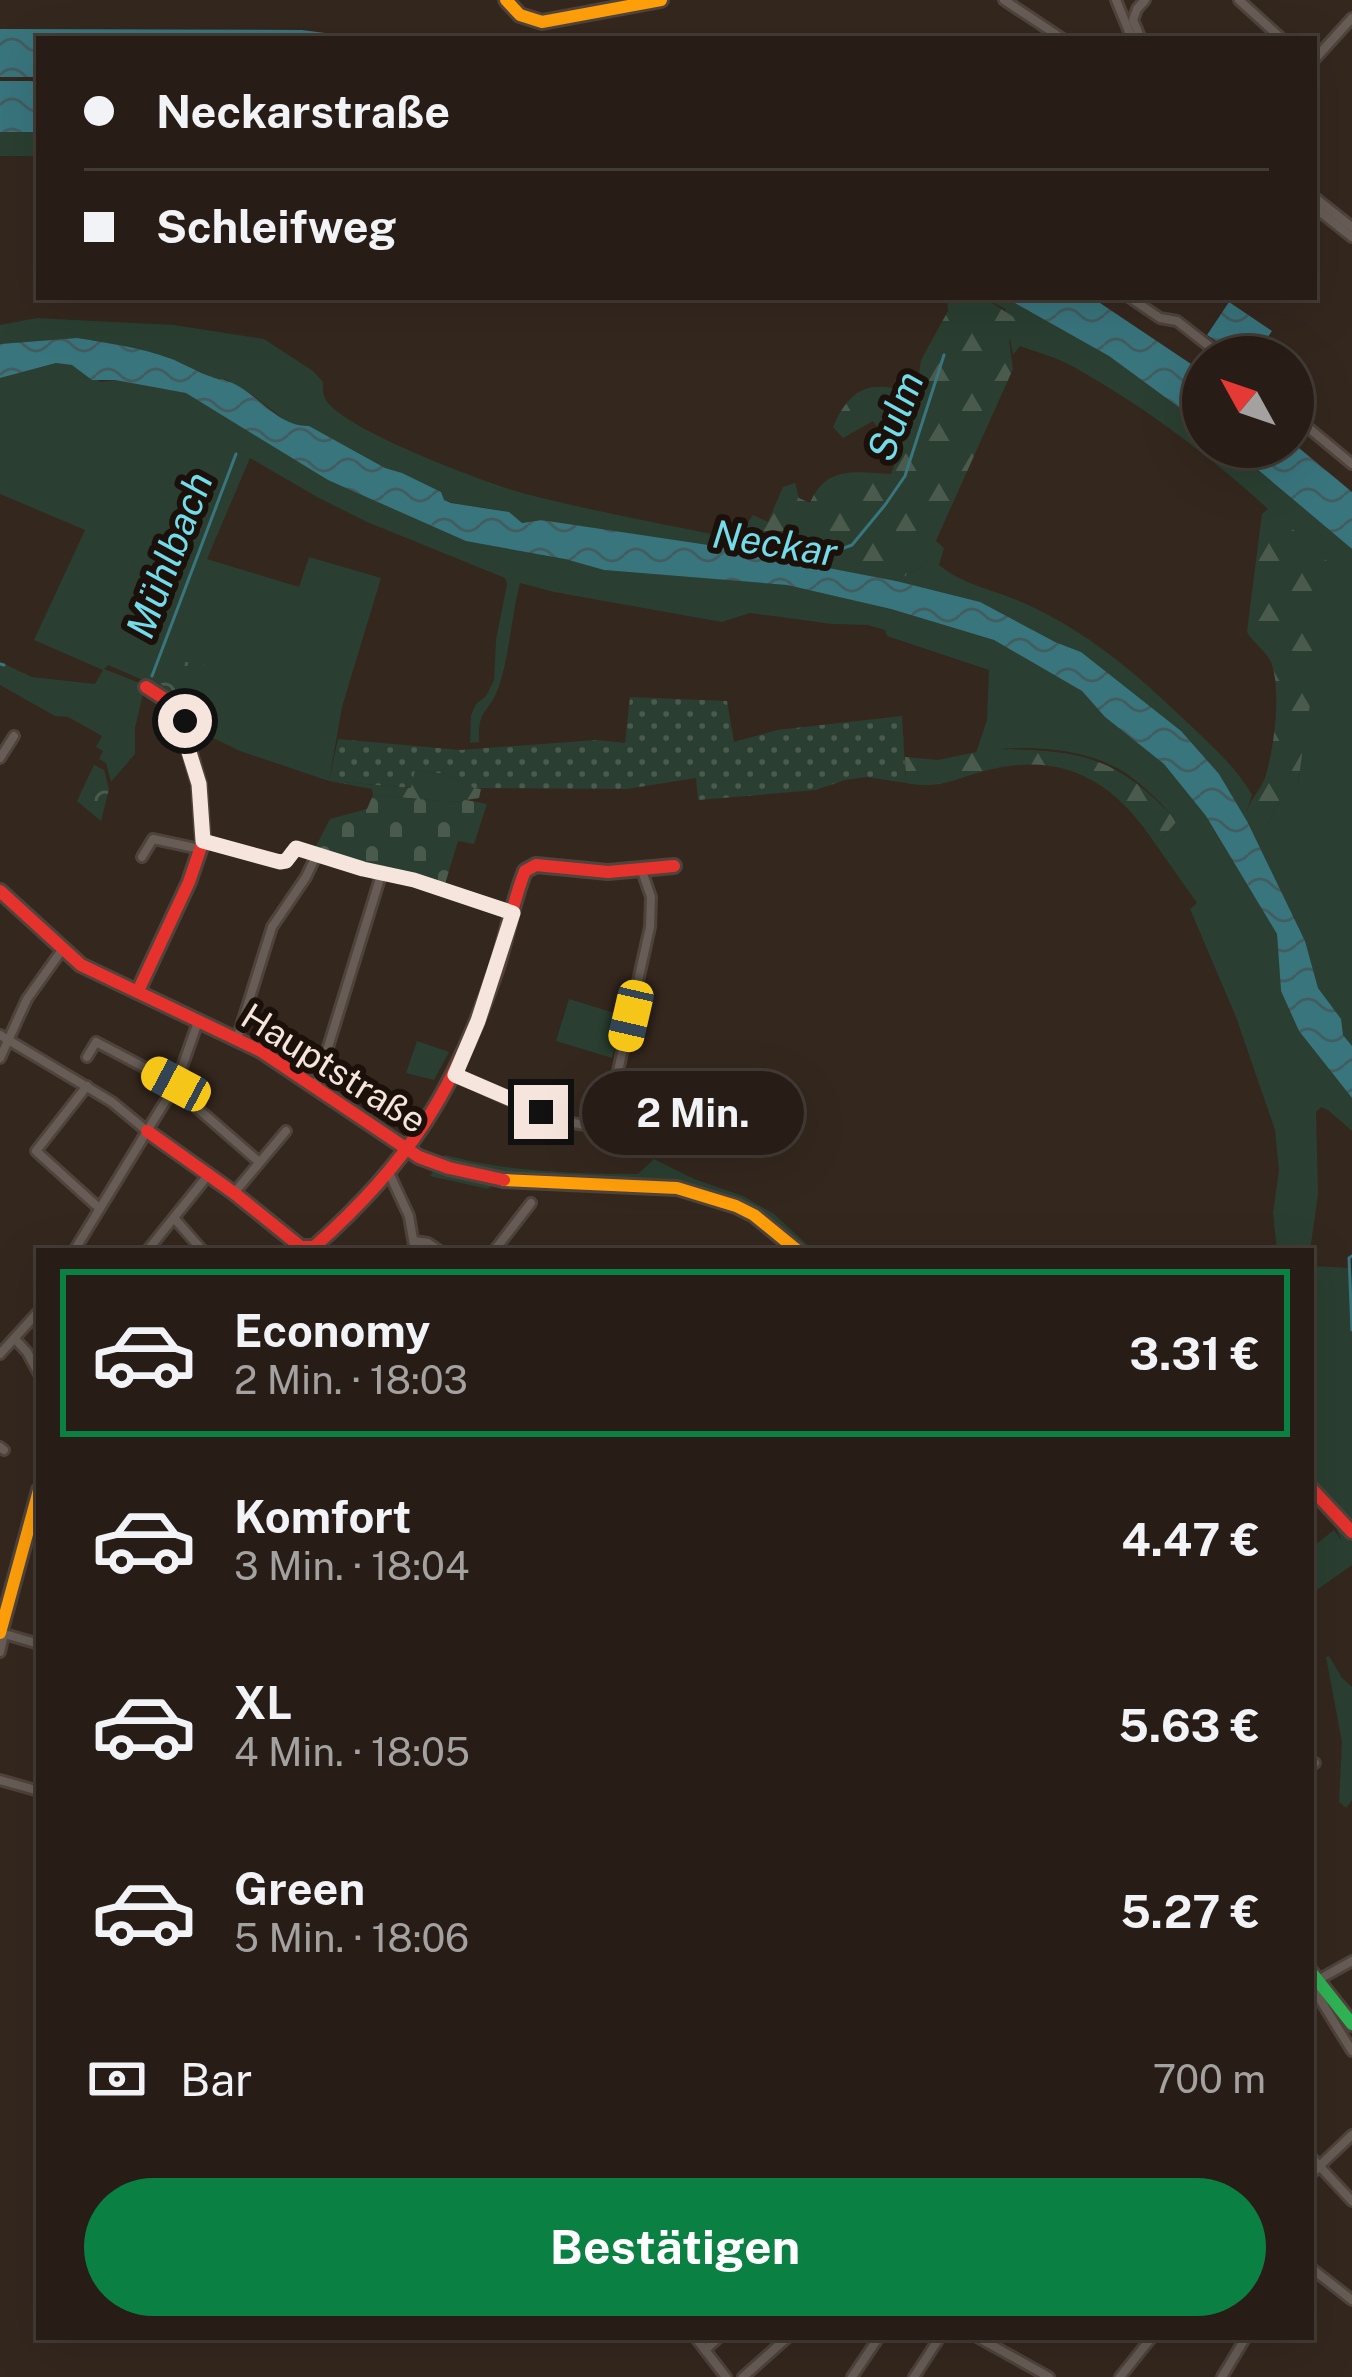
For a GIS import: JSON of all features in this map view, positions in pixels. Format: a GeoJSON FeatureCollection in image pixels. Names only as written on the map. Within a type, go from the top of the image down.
{"type":"FeatureCollection","features":[{"type":"Feature","properties":{"kind":"street"},"geometry":{"type":"LineString","coordinates":[[506,0],[520,15],[542,22],[661,0]]}},
{"type":"Feature","properties":{"kind":"street"},"geometry":{"type":"LineString","coordinates":[[1004,0],[1058,36]]}},
{"type":"Feature","properties":{"kind":"street"},"geometry":{"type":"LineString","coordinates":[[1116,0],[1131,36]]}},
{"type":"Feature","properties":{"kind":"street"},"geometry":{"type":"LineString","coordinates":[[1140,36],[1133,20],[1145,0]]}},
{"type":"Feature","properties":{"kind":"street"},"geometry":{"type":"LineString","coordinates":[[1239,0],[1279,36]]}},
{"type":"Feature","properties":{"kind":"street"},"geometry":{"type":"LineString","coordinates":[[1317,57],[1352,18]]}},
{"type":"Feature","properties":{"kind":"street"},"geometry":{"type":"LineString","coordinates":[[1317,204],[1352,227]]}},
{"type":"Feature","properties":{"kind":"street"},"geometry":{"type":"LineString","coordinates":[[1317,205],[1352,237]]}},
{"type":"Feature","properties":{"kind":"street"},"geometry":{"type":"LineString","coordinates":[[1134,300],[1196,336]]}},
{"type":"Feature","properties":{"kind":"street"},"geometry":{"type":"LineString","coordinates":[[1314,432],[1352,464]]}},
{"type":"Feature","properties":{"kind":"street"},"geometry":{"type":"LineString","coordinates":[[138,991],[202,845],[199,784],[184,736],[185,721],[171,703],[146,687]]}},
{"type":"Feature","properties":{"kind":"street"},"geometry":{"type":"LineString","coordinates":[[0,758],[14,736]]}},
{"type":"Feature","properties":{"kind":"street"},"geometry":{"type":"LineString","coordinates":[[142,857],[153,839],[280,862],[296,848],[513,913]]}},
{"type":"Feature","properties":{"kind":"street"},"geometry":{"type":"LineString","coordinates":[[238,1039],[272,927],[316,856]]}},
{"type":"Feature","properties":{"kind":"street"},"geometry":{"type":"LineString","coordinates":[[312,1248],[410,1151],[455,1075],[478,1021],[523,875],[536,865],[596,873],[674,866]]}},
{"type":"Feature","properties":{"kind":"street"},"geometry":{"type":"LineString","coordinates":[[640,1118],[617,1113],[614,1089],[650,927],[651,897],[641,871]]}},
{"type":"Feature","properties":{"kind":"street"},"geometry":{"type":"LineString","coordinates":[[316,1086],[382,872]]}},
{"type":"Feature","properties":{"kind":"street","name":"Hauptstraße"},"geometry":{"type":"LineString","coordinates":[[0,891],[62,950],[93,972],[238,1039],[410,1151],[449,1168],[515,1182],[677,1188],[754,1215],[794,1248]]}},
{"type":"Feature","properties":{"kind":"street"},"geometry":{"type":"LineString","coordinates":[[0,1058],[27,998],[62,950]]}},
{"type":"Feature","properties":{"kind":"street"},"geometry":{"type":"LineString","coordinates":[[76,1248],[176,1084],[198,1022]]}},
{"type":"Feature","properties":{"kind":"street"},"geometry":{"type":"LineString","coordinates":[[0,1035],[112,1102],[304,1248]]}},
{"type":"Feature","properties":{"kind":"street"},"geometry":{"type":"LineString","coordinates":[[87,1057],[96,1042],[176,1084],[260,1162]]}},
{"type":"Feature","properties":{"kind":"street"},"geometry":{"type":"LineString","coordinates":[[455,1075],[562,1119],[596,1125],[617,1113]]}},
{"type":"Feature","properties":{"kind":"street"},"geometry":{"type":"LineString","coordinates":[[87,1086],[36,1150],[99,1208]]}},
{"type":"Feature","properties":{"kind":"street"},"geometry":{"type":"LineString","coordinates":[[234,1193],[286,1131]]}},
{"type":"Feature","properties":{"kind":"street"},"geometry":{"type":"LineString","coordinates":[[149,1248],[209,1174]]}},
{"type":"Feature","properties":{"kind":"street"},"geometry":{"type":"LineString","coordinates":[[390,1175],[410,1216],[415,1246]]}},
{"type":"Feature","properties":{"kind":"street"},"geometry":{"type":"LineString","coordinates":[[496,1248],[531,1203]]}},
{"type":"Feature","properties":{"kind":"street"},"geometry":{"type":"LineString","coordinates":[[174,1218],[199,1248]]}},
{"type":"Feature","properties":{"kind":"street"},"geometry":{"type":"LineString","coordinates":[[0,1354],[36,1314]]}},
{"type":"Feature","properties":{"kind":"street"},"geometry":{"type":"LineString","coordinates":[[15,1339],[36,1369]]}},
{"type":"Feature","properties":{"kind":"street"},"geometry":{"type":"LineString","coordinates":[[1314,1491],[1352,1532]]}},
{"type":"Feature","properties":{"kind":"street"},"geometry":{"type":"LineString","coordinates":[[0,1652],[36,1502]]}},
{"type":"Feature","properties":{"kind":"street"},"geometry":{"type":"LineString","coordinates":[[2,1634],[36,1643]]}},
{"type":"Feature","properties":{"kind":"street"},"geometry":{"type":"LineString","coordinates":[[0,1780],[36,1790]]}},
{"type":"Feature","properties":{"kind":"street"},"geometry":{"type":"LineString","coordinates":[[1352,1961],[1314,1976],[1352,2024]]}},
{"type":"Feature","properties":{"kind":"street"},"geometry":{"type":"LineString","coordinates":[[1314,1991],[1352,2051]]}},
{"type":"Feature","properties":{"kind":"street"},"geometry":{"type":"LineString","coordinates":[[1314,2171],[1352,2135]]}},
{"type":"Feature","properties":{"kind":"street"},"geometry":{"type":"LineString","coordinates":[[1314,2160],[1352,2201]]}},
{"type":"Feature","properties":{"kind":"street"},"geometry":{"type":"LineString","coordinates":[[1314,2270],[1352,2300]]}},
{"type":"Feature","properties":{"kind":"street"},"geometry":{"type":"LineString","coordinates":[[698,2340],[726,2377]]}},
{"type":"Feature","properties":{"kind":"street"},"geometry":{"type":"LineString","coordinates":[[706,2350],[716,2340]]}},
{"type":"Feature","properties":{"kind":"street"},"geometry":{"type":"LineString","coordinates":[[743,2377],[785,2340]]}},
{"type":"Feature","properties":{"kind":"street"},"geometry":{"type":"LineString","coordinates":[[852,2377],[877,2340]]}},
{"type":"Feature","properties":{"kind":"street"},"geometry":{"type":"LineString","coordinates":[[914,2377],[938,2340]]}},
{"type":"Feature","properties":{"kind":"street"},"geometry":{"type":"LineString","coordinates":[[982,2340],[1049,2377]]}},
{"type":"Feature","properties":{"kind":"street"},"geometry":{"type":"LineString","coordinates":[[1120,2377],[1150,2340]]}},
{"type":"Feature","properties":{"kind":"street"},"geometry":{"type":"LineString","coordinates":[[1222,2377],[1244,2340]]}},
{"type":"Feature","properties":{"kind":"green space"},"geometry":{"type":"Polygon","coordinates":[[[0,132],[36,132],[36,156],[0,156],[0,132]]]}},
{"type":"Feature","properties":{"kind":"green space"},"geometry":{"type":"Polygon","coordinates":[[[947,300],[988,300],[1021,322],[1009,341],[1013,369],[925,565],[896,581],[747,553],[741,538],[744,529],[753,515],[768,522],[783,487],[795,483],[799,498],[810,503],[824,482],[843,473],[891,474],[900,439],[892,445],[878,444],[880,430],[873,421],[843,438],[833,427],[859,392],[876,387],[917,388],[921,360],[948,311],[947,300]]]}},
{"type":"Feature","properties":{"kind":"green space"},"geometry":{"type":"Polygon","coordinates":[[[988,300],[1009,300],[1109,356],[1182,410],[1182,438],[1066,363],[1020,346],[1013,355],[1005,309],[988,300]]]}},
{"type":"Feature","properties":{"kind":"green space"},"geometry":{"type":"Polygon","coordinates":[[[37,318],[174,325],[264,339],[313,371],[323,382],[326,400],[338,412],[418,455],[526,494],[726,537],[740,535],[747,553],[541,520],[521,523],[495,510],[447,501],[287,422],[225,379],[167,357],[77,338],[0,344],[0,325],[37,318]]]}},
{"type":"Feature","properties":{"kind":"green space"},"geometry":{"type":"Polygon","coordinates":[[[56,363],[72,365],[101,382],[115,380],[187,393],[328,480],[565,559],[604,570],[787,585],[891,609],[994,640],[1082,691],[1105,717],[1164,764],[1206,816],[1277,934],[1281,991],[1299,1031],[1352,1098],[1352,1131],[1328,1110],[1321,1107],[1316,1112],[1318,1194],[1310,1248],[1277,1248],[1275,1130],[1236,1017],[1190,909],[1197,903],[1156,845],[1177,821],[1127,774],[1093,758],[1033,748],[976,753],[987,720],[989,670],[887,636],[885,630],[868,625],[750,613],[722,622],[520,583],[498,689],[482,717],[479,742],[470,743],[471,715],[494,680],[505,578],[367,522],[250,458],[207,559],[299,587],[309,557],[381,578],[342,707],[329,781],[211,737],[210,717],[203,712],[189,715],[152,684],[108,665],[104,669],[145,685],[135,728],[135,754],[111,782],[106,763],[99,759],[103,751],[96,747],[102,736],[0,685],[0,662],[32,677],[95,684],[103,670],[34,640],[85,530],[0,494],[0,378],[56,363]]]}},
{"type":"Feature","properties":{"kind":"green space"},"geometry":{"type":"Polygon","coordinates":[[[1256,468],[1352,549],[1352,1046],[1318,988],[1305,941],[1248,823],[1081,652],[896,581],[925,565],[935,540],[944,548],[939,565],[948,572],[1048,615],[1092,642],[1132,672],[1215,749],[1252,795],[1247,811],[1267,826],[1284,790],[1298,785],[1305,729],[1268,509],[1223,470],[1256,468]]]}},
{"type":"Feature","properties":{"kind":"green space"},"geometry":{"type":"Polygon","coordinates":[[[1268,509],[1329,564],[1298,785],[1284,791],[1267,826],[1257,825],[1247,811],[1268,766],[1276,688],[1271,662],[1247,632],[1262,514],[1268,509]]]}},
{"type":"Feature","properties":{"kind":"green space"},"geometry":{"type":"Polygon","coordinates":[[[167,658],[210,667],[201,707],[189,710],[159,682],[167,658]]]}},
{"type":"Feature","properties":{"kind":"green space"},"geometry":{"type":"Polygon","coordinates":[[[630,697],[727,701],[734,742],[777,730],[902,716],[906,783],[867,777],[816,790],[698,800],[696,778],[627,789],[474,788],[447,774],[415,770],[411,788],[329,781],[338,739],[460,750],[597,740],[625,743],[630,697]]]}},
{"type":"Feature","properties":{"kind":"green space"},"geometry":{"type":"Polygon","coordinates":[[[991,749],[1049,751],[1094,760],[1134,782],[1177,821],[1156,845],[1105,789],[1086,777],[1041,765],[988,770],[938,784],[906,783],[905,757],[938,760],[991,749]]]}},
{"type":"Feature","properties":{"kind":"green space"},"geometry":{"type":"Polygon","coordinates":[[[94,765],[104,770],[109,789],[101,821],[77,801],[94,765]]]}},
{"type":"Feature","properties":{"kind":"green space"},"geometry":{"type":"Polygon","coordinates":[[[414,770],[447,774],[481,789],[479,798],[453,802],[373,795],[372,789],[329,781],[410,788],[414,770]]]}},
{"type":"Feature","properties":{"kind":"green space"},"geometry":{"type":"Polygon","coordinates":[[[373,795],[487,804],[474,844],[458,841],[445,884],[314,850],[330,819],[367,809],[373,795]]]}},
{"type":"Feature","properties":{"kind":"green space"},"geometry":{"type":"Polygon","coordinates":[[[569,999],[624,1016],[612,1058],[556,1041],[569,999]]]}},
{"type":"Feature","properties":{"kind":"green space"},"geometry":{"type":"Polygon","coordinates":[[[417,1041],[449,1052],[434,1080],[406,1073],[417,1041]]]}},
{"type":"Feature","properties":{"kind":"green space"},"geometry":{"type":"Polygon","coordinates":[[[445,1155],[517,1168],[638,1174],[654,1159],[743,1196],[774,1214],[811,1248],[786,1248],[752,1220],[676,1195],[492,1185],[488,1189],[430,1176],[445,1155]]]}},
{"type":"Feature","properties":{"kind":"green space"},"geometry":{"type":"Polygon","coordinates":[[[1314,1266],[1351,1268],[1352,1565],[1314,1592],[1314,1546],[1334,1530],[1341,1540],[1334,1521],[1314,1501],[1314,1266]]]}},
{"type":"Feature","properties":{"kind":"green space"},"geometry":{"type":"Polygon","coordinates":[[[1329,1656],[1352,1687],[1352,1800],[1346,1808],[1339,1802],[1342,1742],[1329,1656]]]}},
{"type":"Feature","properties":{"kind":"water"},"geometry":{"type":"Polygon","coordinates":[[[0,29],[302,30],[348,36],[36,36],[36,77],[0,77],[0,29]]]}},
{"type":"Feature","properties":{"kind":"water"},"geometry":{"type":"Polygon","coordinates":[[[0,81],[36,81],[36,132],[0,132],[0,81]]]}},
{"type":"Feature","properties":{"kind":"water"},"geometry":{"type":"Polygon","coordinates":[[[1009,300],[1095,300],[1182,358],[1182,410],[1109,356],[1009,300]]]}},
{"type":"Feature","properties":{"kind":"water"},"geometry":{"type":"Polygon","coordinates":[[[1229,302],[1272,331],[1269,336],[1207,335],[1229,302]]]}},
{"type":"Feature","properties":{"kind":"water"},"geometry":{"type":"Polygon","coordinates":[[[77,338],[158,354],[230,382],[287,421],[309,426],[441,492],[451,503],[509,512],[522,523],[541,520],[708,545],[896,581],[980,602],[1081,652],[1181,731],[1219,774],[1305,941],[1318,988],[1341,1019],[1343,1035],[1352,1046],[1352,1098],[1299,1031],[1281,991],[1277,934],[1206,816],[1164,764],[1105,717],[1082,691],[994,640],[891,609],[787,585],[604,570],[466,541],[328,480],[186,393],[92,380],[72,365],[56,363],[0,378],[0,344],[77,338]]]}},
{"type":"Feature","properties":{"kind":"water"},"geometry":{"type":"Polygon","coordinates":[[[1314,460],[1352,492],[1352,549],[1256,468],[1314,468],[1314,460]]]}},
{"type":"Feature","properties":{"kind":"waterway","name":"Sulm"},"geometry":{"type":"LineString","coordinates":[[803,563],[852,545],[905,476],[944,355]]}},
{"type":"Feature","properties":{"kind":"waterway","name":"Mühlbach"},"geometry":{"type":"LineString","coordinates":[[152,676],[236,454]]}},
{"type":"Feature","properties":{"kind":"waterway"},"geometry":{"type":"LineString","coordinates":[[0,664],[4,665]]}},
{"type":"Feature","properties":{"kind":"waterway"},"geometry":{"type":"LineString","coordinates":[[1352,1256],[1352,1330]]}},
{"type":"Feature","properties":{"kind":"traffic: fast"},"geometry":{"type":"LineString","coordinates":[[1314,1976],[1352,2024]]}},
{"type":"Feature","properties":{"kind":"traffic: slow"},"geometry":{"type":"LineString","coordinates":[[506,0],[520,15],[542,22],[661,0]]}},
{"type":"Feature","properties":{"kind":"traffic: slow"},"geometry":{"type":"LineString","coordinates":[[504,1180],[677,1188],[754,1215],[794,1248]]}},
{"type":"Feature","properties":{"kind":"traffic: slow"},"geometry":{"type":"LineString","coordinates":[[0,1633],[36,1501]]}},
{"type":"Feature","properties":{"kind":"traffic: jam"},"geometry":{"type":"LineString","coordinates":[[138,991],[203,841],[199,784],[185,721],[171,703],[146,687]]}},
{"type":"Feature","properties":{"kind":"traffic: jam"},"geometry":{"type":"LineString","coordinates":[[147,1131],[301,1247],[314,1247],[403,1154],[445,1088],[496,970],[525,871],[536,865],[608,872],[674,866]]}},
{"type":"Feature","properties":{"kind":"traffic: jam"},"geometry":{"type":"LineString","coordinates":[[0,891],[81,965],[261,1051],[419,1157],[504,1180]]}},
{"type":"Feature","properties":{"kind":"traffic: jam"},"geometry":{"type":"LineString","coordinates":[[1314,1491],[1352,1532]]}},
{"type":"Feature","properties":{"kind":"route"},"geometry":{"type":"LineString","coordinates":[[185,721],[184,736],[199,784],[203,841],[280,862],[296,848],[513,913],[455,1075],[541,1112]]}},
{"type":"Feature","properties":{"kind":"water label","name":"Neckar"},"geometry":{"type":"Point","coordinates":[775,543]}}]}
